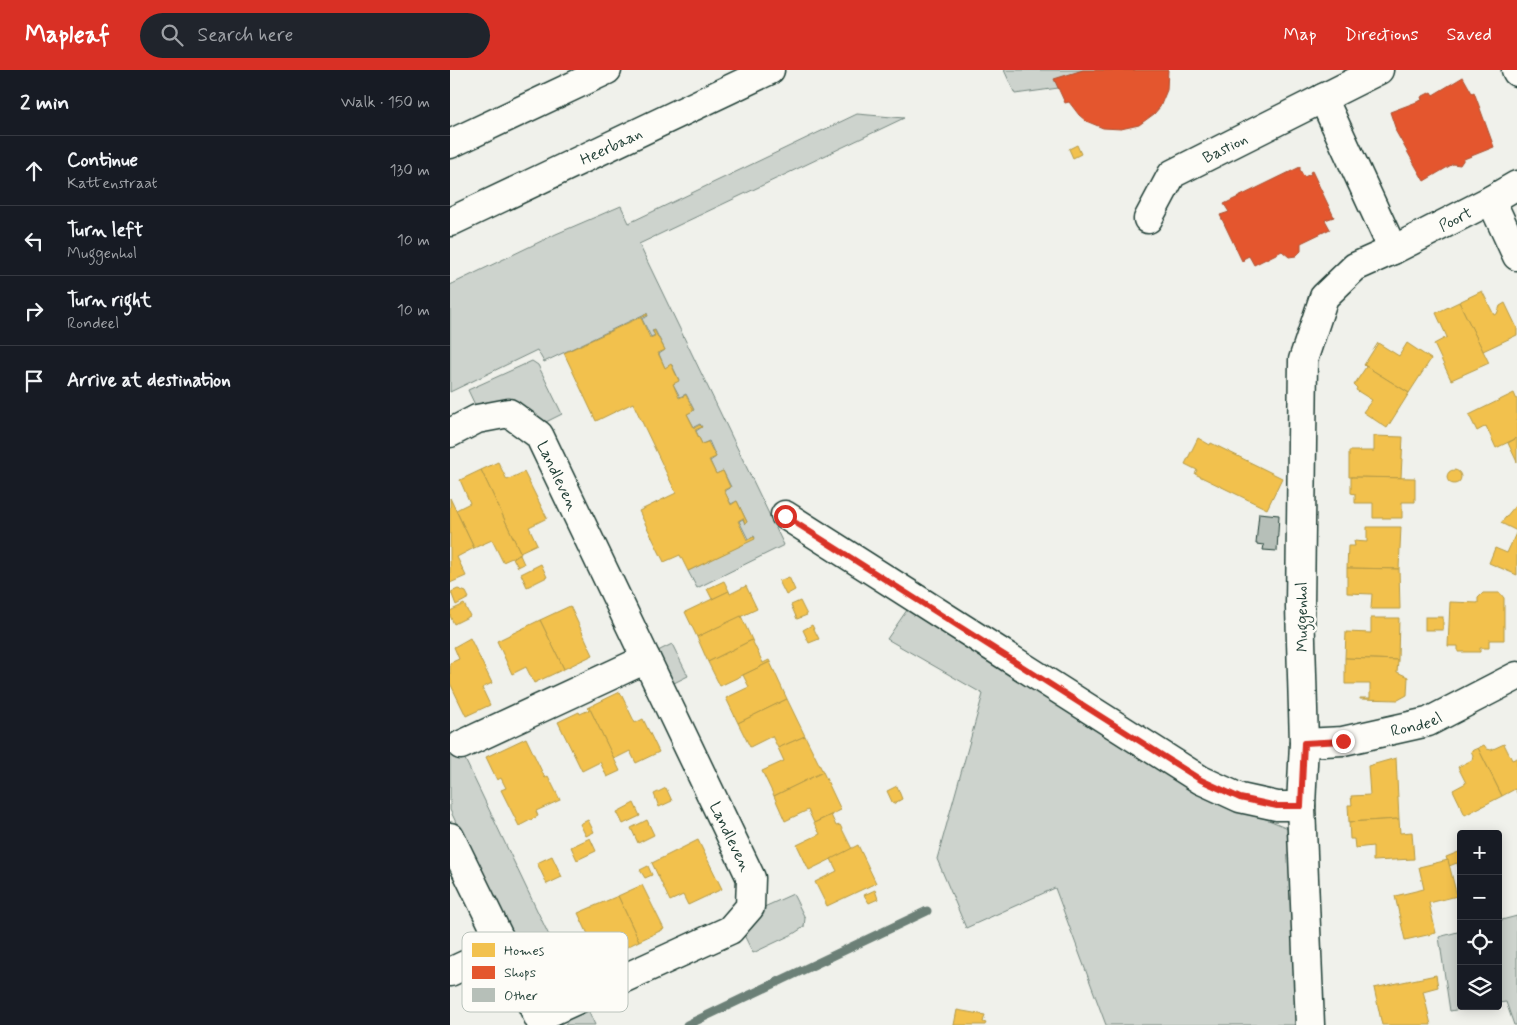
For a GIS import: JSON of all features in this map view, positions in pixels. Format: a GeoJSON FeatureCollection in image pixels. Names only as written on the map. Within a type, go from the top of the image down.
{"type":"FeatureCollection","features":[{"type":"Feature","properties":{"kind":"street"},"geometry":{"type":"LineString","coordinates":[[450,144],[607,70]]}},
{"type":"Feature","properties":{"kind":"street","name":"Heerbaan"},"geometry":{"type":"LineString","coordinates":[[450,222],[770,70]]}},
{"type":"Feature","properties":{"kind":"street","name":"Bastion"},"geometry":{"type":"LineString","coordinates":[[1148,219],[1172,174],[1379,70]]}},
{"type":"Feature","properties":{"kind":"street"},"geometry":{"type":"LineString","coordinates":[[1323,98],[1393,250]]}},
{"type":"Feature","properties":{"kind":"street","name":"Poort"},"geometry":{"type":"LineString","coordinates":[[1393,250],[1492,200],[1517,185]]}},
{"type":"Feature","properties":{"kind":"street"},"geometry":{"type":"LineString","coordinates":[[1492,200],[1517,256]]}},
{"type":"Feature","properties":{"kind":"street","name":"Muggenhol"},"geometry":{"type":"LineString","coordinates":[[1310,1025],[1301,806],[1304,743],[1300,607],[1303,360],[1324,297],[1355,266],[1393,250]]}},
{"type":"Feature","properties":{"kind":"street","name":"Landleven"},"geometry":{"type":"LineString","coordinates":[[450,433],[477,419],[509,413],[539,435],[751,878],[750,907],[730,930],[628,979]]}},
{"type":"Feature","properties":{"kind":"street"},"geometry":{"type":"LineString","coordinates":[[785,516],[1201,780],[1240,798],[1277,806],[1301,806]]}},
{"type":"Feature","properties":{"kind":"street"},"geometry":{"type":"LineString","coordinates":[[461,745],[646,659]]}},
{"type":"Feature","properties":{"kind":"street","name":"Rondeel"},"geometry":{"type":"LineString","coordinates":[[1304,743],[1343,741],[1428,722],[1517,676]]}},
{"type":"Feature","properties":{"kind":"street","name":"Landleven"},"geometry":{"type":"LineString","coordinates":[[450,837],[497,932]]}},
{"type":"Feature","properties":{"kind":"street"},"geometry":{"type":"LineString","coordinates":[[450,972],[462,966]]}},
{"type":"Feature","properties":{"kind":"street","name":"Landleven"},"geometry":{"type":"LineString","coordinates":[[541,1021],[560,1012]]}},
{"type":"Feature","properties":{"kind":"shaded area"},"geometry":{"type":"Polygon","coordinates":[[[1004,70],[1107,70],[1073,86],[1015,94],[1004,70]]]}},
{"type":"Feature","properties":{"kind":"shaded area"},"geometry":{"type":"Polygon","coordinates":[[[857,114],[904,118],[639,244],[784,545],[697,588],[688,571],[755,538],[754,536],[748,539],[739,521],[743,519],[745,524],[747,522],[737,501],[731,504],[724,491],[731,487],[723,471],[716,474],[710,461],[716,457],[709,441],[702,444],[696,431],[702,427],[700,424],[694,427],[687,414],[694,410],[686,394],[680,397],[673,384],[679,380],[672,365],[665,368],[659,354],[665,350],[655,330],[652,331],[655,335],[651,337],[642,319],[648,316],[647,313],[544,362],[537,350],[450,392],[450,285],[556,234],[621,206],[629,223],[857,114]]]}},
{"type":"Feature","properties":{"kind":"shaded area"},"geometry":{"type":"Polygon","coordinates":[[[532,361],[538,365],[562,414],[544,423],[536,414],[514,404],[477,409],[468,390],[532,361]]]}},
{"type":"Feature","properties":{"kind":"shaded area"},"geometry":{"type":"Polygon","coordinates":[[[907,610],[1203,793],[1288,828],[1302,1025],[1106,1025],[1055,888],[966,928],[937,859],[983,694],[887,639],[907,610]]]}},
{"type":"Feature","properties":{"kind":"shaded area"},"geometry":{"type":"Polygon","coordinates":[[[672,644],[688,676],[670,685],[654,653],[672,644]]]}},
{"type":"Feature","properties":{"kind":"shaded area"},"geometry":{"type":"Polygon","coordinates":[[[455,752],[463,755],[547,932],[509,932],[450,810],[450,754],[455,752]]]}},
{"type":"Feature","properties":{"kind":"shaded area"},"geometry":{"type":"Polygon","coordinates":[[[793,894],[805,918],[804,927],[753,953],[743,933],[762,908],[793,894]]]}},
{"type":"Feature","properties":{"kind":"shaded area"},"geometry":{"type":"Polygon","coordinates":[[[1517,916],[1517,1025],[1514,1025],[1506,1002],[1502,1002],[1502,920],[1517,916]]]}},
{"type":"Feature","properties":{"kind":"shaded area"},"geometry":{"type":"Polygon","coordinates":[[[1457,932],[1457,1010],[1450,1011],[1439,937],[1457,932]]]}},
{"type":"Feature","properties":{"kind":"shaded area"},"geometry":{"type":"Polygon","coordinates":[[[578,1012],[589,1012],[595,1025],[565,1025],[572,1015],[578,1012]]]}},
{"type":"Feature","properties":{"kind":"building: Homes"},"geometry":{"type":"Polygon","coordinates":[[[1077,145],[1081,154],[1073,158],[1069,149],[1077,145]]]}},
{"type":"Feature","properties":{"kind":"building: Homes"},"geometry":{"type":"Polygon","coordinates":[[[1482,291],[1494,315],[1497,314],[1500,306],[1505,303],[1517,328],[1517,335],[1483,351],[1459,302],[1482,291]]]}},
{"type":"Feature","properties":{"kind":"building: Homes"},"geometry":{"type":"Polygon","coordinates":[[[1459,302],[1489,363],[1451,380],[1434,344],[1447,337],[1436,313],[1459,302]]]}},
{"type":"Feature","properties":{"kind":"building: Homes"},"geometry":{"type":"Polygon","coordinates":[[[647,314],[641,318],[650,338],[655,336],[654,330],[665,350],[658,353],[665,368],[671,364],[679,381],[673,384],[679,398],[686,395],[693,409],[693,411],[687,414],[694,428],[700,425],[702,427],[695,430],[702,444],[708,442],[716,457],[709,460],[716,474],[723,471],[730,487],[724,490],[731,505],[737,501],[747,522],[745,523],[743,518],[738,521],[747,540],[754,537],[755,539],[688,571],[680,555],[664,562],[639,511],[676,493],[633,403],[596,421],[564,353],[647,314]]]}},
{"type":"Feature","properties":{"kind":"building: Homes"},"geometry":{"type":"Polygon","coordinates":[[[1378,343],[1399,356],[1407,343],[1431,359],[1409,393],[1364,365],[1378,343]]]}},
{"type":"Feature","properties":{"kind":"building: Homes"},"geometry":{"type":"Polygon","coordinates":[[[1364,365],[1409,393],[1387,428],[1363,412],[1372,400],[1356,390],[1357,388],[1354,385],[1366,367],[1364,365]]]}},
{"type":"Feature","properties":{"kind":"building: Homes"},"geometry":{"type":"Polygon","coordinates":[[[1514,393],[1517,400],[1517,438],[1496,448],[1486,426],[1477,431],[1469,415],[1514,393]]]}},
{"type":"Feature","properties":{"kind":"building: Homes"},"geometry":{"type":"Polygon","coordinates":[[[1374,436],[1403,437],[1401,478],[1349,477],[1349,451],[1374,451],[1374,436]]]}},
{"type":"Feature","properties":{"kind":"building: Homes"},"geometry":{"type":"Polygon","coordinates":[[[1198,438],[1282,478],[1267,509],[1195,474],[1197,470],[1185,464],[1198,438]]]}},
{"type":"Feature","properties":{"kind":"building: Homes"},"geometry":{"type":"Polygon","coordinates":[[[1517,438],[1517,462],[1508,443],[1517,438]]]}},
{"type":"Feature","properties":{"kind":"building: Homes"},"geometry":{"type":"Polygon","coordinates":[[[498,462],[507,480],[524,472],[547,518],[529,527],[537,544],[520,552],[481,470],[498,462]]]}},
{"type":"Feature","properties":{"kind":"building: Homes"},"geometry":{"type":"Polygon","coordinates":[[[481,470],[521,554],[503,562],[492,540],[474,548],[456,510],[470,503],[460,480],[481,470]]]}},
{"type":"Feature","properties":{"kind":"building: Homes"},"geometry":{"type":"Polygon","coordinates":[[[1454,470],[1459,472],[1461,477],[1459,482],[1454,484],[1449,482],[1447,477],[1449,472],[1454,470]]]}},
{"type":"Feature","properties":{"kind":"building: Homes"},"geometry":{"type":"Polygon","coordinates":[[[1351,477],[1415,478],[1415,502],[1402,502],[1402,518],[1373,518],[1373,503],[1355,503],[1355,494],[1351,493],[1351,477]]]}},
{"type":"Feature","properties":{"kind":"building: Homes"},"geometry":{"type":"Polygon","coordinates":[[[450,498],[474,548],[457,557],[466,576],[450,583],[450,498]]]}},
{"type":"Feature","properties":{"kind":"building: Homes"},"geometry":{"type":"Polygon","coordinates":[[[1517,505],[1517,531],[1501,523],[1517,505]]]}},
{"type":"Feature","properties":{"kind":"building: Homes"},"geometry":{"type":"Polygon","coordinates":[[[1367,527],[1401,527],[1399,569],[1347,568],[1348,546],[1355,546],[1354,541],[1367,542],[1367,527]]]}},
{"type":"Feature","properties":{"kind":"building: Homes"},"geometry":{"type":"Polygon","coordinates":[[[1517,531],[1517,575],[1489,563],[1495,548],[1507,553],[1517,531]]]}},
{"type":"Feature","properties":{"kind":"building: Homes"},"geometry":{"type":"Polygon","coordinates":[[[520,555],[524,564],[518,567],[513,558],[520,555]]]}},
{"type":"Feature","properties":{"kind":"building: Homes"},"geometry":{"type":"Polygon","coordinates":[[[541,564],[547,577],[527,587],[521,574],[541,564]]]}},
{"type":"Feature","properties":{"kind":"building: Homes"},"geometry":{"type":"Polygon","coordinates":[[[1347,568],[1399,569],[1400,609],[1371,609],[1372,594],[1347,593],[1347,568]]]}},
{"type":"Feature","properties":{"kind":"building: Homes"},"geometry":{"type":"Polygon","coordinates":[[[789,577],[795,590],[786,595],[779,581],[789,577]]]}},
{"type":"Feature","properties":{"kind":"building: Homes"},"geometry":{"type":"Polygon","coordinates":[[[724,581],[729,591],[712,599],[707,589],[724,581]]]}},
{"type":"Feature","properties":{"kind":"building: Homes"},"geometry":{"type":"Polygon","coordinates":[[[746,586],[757,609],[697,637],[685,612],[729,591],[730,594],[746,586]]]}},
{"type":"Feature","properties":{"kind":"building: Homes"},"geometry":{"type":"Polygon","coordinates":[[[458,589],[466,592],[469,598],[456,605],[451,592],[458,589]]]}},
{"type":"Feature","properties":{"kind":"building: Homes"},"geometry":{"type":"Polygon","coordinates":[[[1483,593],[1500,593],[1504,598],[1504,640],[1489,640],[1489,648],[1480,648],[1480,652],[1458,652],[1458,646],[1448,646],[1450,602],[1478,603],[1478,598],[1483,593]]]}},
{"type":"Feature","properties":{"kind":"building: Homes"},"geometry":{"type":"Polygon","coordinates":[[[800,601],[807,615],[797,619],[791,605],[800,601]]]}},
{"type":"Feature","properties":{"kind":"building: Homes"},"geometry":{"type":"Polygon","coordinates":[[[464,604],[470,616],[454,624],[450,611],[464,604]]]}},
{"type":"Feature","properties":{"kind":"building: Homes"},"geometry":{"type":"Polygon","coordinates":[[[570,606],[593,655],[564,669],[540,620],[570,606]]]}},
{"type":"Feature","properties":{"kind":"building: Homes"},"geometry":{"type":"Polygon","coordinates":[[[741,616],[752,640],[708,662],[697,637],[741,616]]]}},
{"type":"Feature","properties":{"kind":"building: Homes"},"geometry":{"type":"Polygon","coordinates":[[[1425,617],[1443,617],[1443,630],[1425,630],[1425,617]]]}},
{"type":"Feature","properties":{"kind":"building: Homes"},"geometry":{"type":"Polygon","coordinates":[[[1371,618],[1399,618],[1398,660],[1345,658],[1346,632],[1371,633],[1371,618]]]}},
{"type":"Feature","properties":{"kind":"building: Homes"},"geometry":{"type":"Polygon","coordinates":[[[540,620],[564,669],[534,683],[526,667],[512,674],[497,641],[540,620]]]}},
{"type":"Feature","properties":{"kind":"building: Homes"},"geometry":{"type":"Polygon","coordinates":[[[812,625],[819,639],[809,643],[803,630],[812,625]]]}},
{"type":"Feature","properties":{"kind":"building: Homes"},"geometry":{"type":"Polygon","coordinates":[[[470,638],[492,683],[482,688],[490,705],[466,716],[450,683],[450,663],[459,659],[454,647],[470,638]]]}},
{"type":"Feature","properties":{"kind":"building: Homes"},"geometry":{"type":"Polygon","coordinates":[[[752,640],[763,663],[769,660],[770,662],[720,686],[708,662],[752,640]]]}},
{"type":"Feature","properties":{"kind":"building: Homes"},"geometry":{"type":"Polygon","coordinates":[[[1345,658],[1398,660],[1397,672],[1408,677],[1407,695],[1398,700],[1360,699],[1370,698],[1370,684],[1345,684],[1345,658]]]}},
{"type":"Feature","properties":{"kind":"building: Homes"},"geometry":{"type":"Polygon","coordinates":[[[770,662],[787,699],[738,723],[726,698],[749,687],[743,675],[770,662]]]}},
{"type":"Feature","properties":{"kind":"building: Homes"},"geometry":{"type":"Polygon","coordinates":[[[620,692],[635,723],[643,719],[659,752],[636,763],[630,751],[614,759],[589,707],[620,692]]]}},
{"type":"Feature","properties":{"kind":"building: Homes"},"geometry":{"type":"Polygon","coordinates":[[[787,699],[805,736],[778,748],[772,736],[750,747],[738,723],[787,699]]]}},
{"type":"Feature","properties":{"kind":"building: Homes"},"geometry":{"type":"Polygon","coordinates":[[[589,707],[620,771],[607,777],[600,762],[582,771],[558,722],[579,712],[580,714],[589,710],[587,708],[589,707]]]}},
{"type":"Feature","properties":{"kind":"building: Homes"},"geometry":{"type":"Polygon","coordinates":[[[805,736],[823,772],[774,796],[762,771],[784,761],[778,748],[805,736]]]}},
{"type":"Feature","properties":{"kind":"building: Homes"},"geometry":{"type":"Polygon","coordinates":[[[526,738],[545,778],[548,776],[560,800],[536,811],[538,816],[519,826],[501,790],[506,788],[501,778],[497,780],[486,757],[526,738]]]}},
{"type":"Feature","properties":{"kind":"building: Homes"},"geometry":{"type":"Polygon","coordinates":[[[1504,744],[1512,760],[1517,758],[1517,793],[1515,789],[1502,796],[1478,748],[1484,745],[1487,749],[1491,750],[1504,744]]]}},
{"type":"Feature","properties":{"kind":"building: Homes"},"geometry":{"type":"Polygon","coordinates":[[[1478,748],[1502,796],[1465,815],[1453,790],[1466,783],[1458,767],[1472,760],[1473,755],[1471,751],[1478,748]]]}},
{"type":"Feature","properties":{"kind":"building: Homes"},"geometry":{"type":"Polygon","coordinates":[[[1396,758],[1399,819],[1349,822],[1348,805],[1352,805],[1351,796],[1370,795],[1368,766],[1396,758]]]}},
{"type":"Feature","properties":{"kind":"building: Homes"},"geometry":{"type":"Polygon","coordinates":[[[823,772],[841,810],[814,823],[808,810],[785,821],[774,796],[823,772]]]}},
{"type":"Feature","properties":{"kind":"building: Homes"},"geometry":{"type":"Polygon","coordinates":[[[897,786],[902,799],[893,804],[887,791],[897,786]]]}},
{"type":"Feature","properties":{"kind":"building: Homes"},"geometry":{"type":"Polygon","coordinates":[[[666,788],[672,801],[659,807],[654,794],[666,788]]]}},
{"type":"Feature","properties":{"kind":"building: Homes"},"geometry":{"type":"Polygon","coordinates":[[[634,803],[640,816],[623,824],[617,812],[634,803]]]}},
{"type":"Feature","properties":{"kind":"building: Homes"},"geometry":{"type":"Polygon","coordinates":[[[831,815],[836,826],[840,825],[852,849],[809,870],[797,845],[820,834],[814,823],[831,815]]]}},
{"type":"Feature","properties":{"kind":"building: Homes"},"geometry":{"type":"Polygon","coordinates":[[[1399,819],[1400,833],[1412,832],[1414,859],[1373,861],[1373,846],[1355,848],[1354,839],[1350,839],[1349,822],[1399,819]]]}},
{"type":"Feature","properties":{"kind":"building: Homes"},"geometry":{"type":"Polygon","coordinates":[[[588,820],[594,832],[586,836],[580,824],[588,820]]]}},
{"type":"Feature","properties":{"kind":"building: Homes"},"geometry":{"type":"Polygon","coordinates":[[[647,820],[654,835],[638,843],[631,828],[647,820]]]}},
{"type":"Feature","properties":{"kind":"building: Homes"},"geometry":{"type":"Polygon","coordinates":[[[590,838],[596,851],[577,860],[571,847],[590,838]]]}},
{"type":"Feature","properties":{"kind":"building: Homes"},"geometry":{"type":"Polygon","coordinates":[[[698,840],[722,889],[688,905],[683,895],[670,901],[652,863],[698,840]]]}},
{"type":"Feature","properties":{"kind":"building: Homes"},"geometry":{"type":"Polygon","coordinates":[[[858,845],[876,883],[827,906],[815,882],[837,871],[831,859],[858,845]]]}},
{"type":"Feature","properties":{"kind":"building: Homes"},"geometry":{"type":"Polygon","coordinates":[[[1457,853],[1457,863],[1449,866],[1446,857],[1457,853]]]}},
{"type":"Feature","properties":{"kind":"building: Homes"},"geometry":{"type":"Polygon","coordinates":[[[552,856],[562,877],[547,884],[537,863],[552,856]]]}},
{"type":"Feature","properties":{"kind":"building: Homes"},"geometry":{"type":"Polygon","coordinates":[[[1448,860],[1457,896],[1429,903],[1436,933],[1405,940],[1395,896],[1424,889],[1419,867],[1448,860]]]}},
{"type":"Feature","properties":{"kind":"building: Homes"},"geometry":{"type":"Polygon","coordinates":[[[648,866],[652,875],[645,878],[640,870],[648,866]]]}},
{"type":"Feature","properties":{"kind":"building: Homes"},"geometry":{"type":"Polygon","coordinates":[[[642,885],[664,929],[639,941],[618,896],[642,885]]]}},
{"type":"Feature","properties":{"kind":"building: Homes"},"geometry":{"type":"Polygon","coordinates":[[[875,890],[878,899],[869,903],[864,895],[875,890]]]}},
{"type":"Feature","properties":{"kind":"building: Homes"},"geometry":{"type":"Polygon","coordinates":[[[618,896],[639,941],[628,946],[628,932],[587,932],[578,913],[618,896]]]}},
{"type":"Feature","properties":{"kind":"building: Homes"},"geometry":{"type":"Polygon","coordinates":[[[1436,975],[1438,987],[1423,991],[1431,1025],[1382,1025],[1374,988],[1436,975]]]}},
{"type":"Feature","properties":{"kind":"building: Homes"},"geometry":{"type":"Polygon","coordinates":[[[957,1010],[985,1015],[983,1022],[986,1023],[985,1025],[954,1025],[957,1010]]]}},
{"type":"Feature","properties":{"kind":"building: Shops"},"geometry":{"type":"Polygon","coordinates":[[[1083,70],[1168,70],[1167,90],[1160,107],[1139,125],[1121,129],[1103,128],[1086,121],[1069,102],[1065,103],[1054,79],[1083,70]]]}},
{"type":"Feature","properties":{"kind":"building: Shops"},"geometry":{"type":"Polygon","coordinates":[[[1463,77],[1472,93],[1474,92],[1494,147],[1464,159],[1460,165],[1453,164],[1424,181],[1395,130],[1390,112],[1422,100],[1421,97],[1431,92],[1433,95],[1463,77]]]}},
{"type":"Feature","properties":{"kind":"building: Shops"},"geometry":{"type":"Polygon","coordinates":[[[1300,167],[1304,177],[1311,174],[1310,172],[1312,171],[1334,217],[1325,220],[1330,229],[1301,243],[1301,251],[1296,256],[1289,257],[1282,251],[1254,265],[1249,256],[1242,261],[1220,215],[1229,212],[1224,204],[1300,167]]]}},
{"type":"Feature","properties":{"kind":"building: Other"},"geometry":{"type":"Polygon","coordinates":[[[1259,513],[1279,515],[1277,551],[1263,550],[1264,545],[1256,544],[1259,513]]]}},
{"type":"Feature","properties":{"kind":"waterway"},"geometry":{"type":"LineString","coordinates":[[687,1025],[927,911]]}},
{"type":"Feature","properties":{"kind":"route"},"geometry":{"type":"LineString","coordinates":[[785,516],[1201,780],[1240,798],[1277,806],[1301,806],[1304,743],[1343,741]]}}]}
